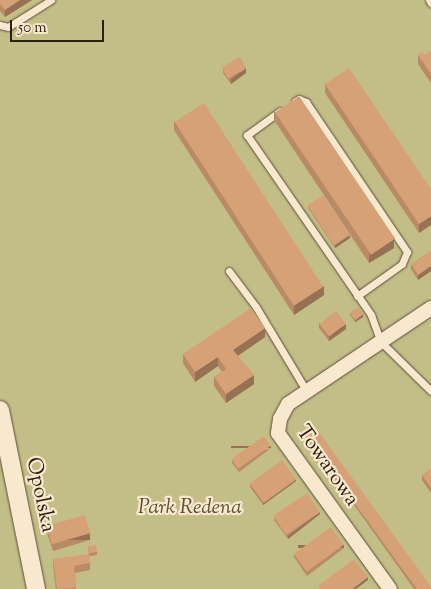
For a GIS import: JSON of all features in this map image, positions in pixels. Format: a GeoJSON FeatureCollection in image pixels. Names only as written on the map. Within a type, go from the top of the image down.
{"type":"FeatureCollection","features":[{"type":"Feature","properties":{"kind":"street","name":"Towarowa"},"geometry":{"type":"LineString","coordinates":[[390,589],[278,433],[288,404],[431,308]]}},
{"type":"Feature","properties":{"kind":"street","name":"Opolska"},"geometry":{"type":"LineString","coordinates":[[0,410],[36,589]]}},
{"type":"Feature","properties":{"kind":"lane"},"geometry":{"type":"LineString","coordinates":[[0,24],[8,27],[51,0]]}},
{"type":"Feature","properties":{"kind":"lane"},"geometry":{"type":"LineString","coordinates":[[357,296],[402,264],[407,252],[306,102],[299,99],[247,135],[357,296],[371,315],[381,342],[431,391]]}},
{"type":"Feature","properties":{"kind":"lane"},"geometry":{"type":"LineString","coordinates":[[229,271],[256,308],[307,392]]}},
{"type":"Feature","properties":{"kind":"green space","name":"Park Redena"},"geometry":{"type":"Polygon","coordinates":[[[0,0],[431,0],[431,589],[0,589],[0,0]]]}},
{"type":"Feature","properties":{"kind":"building"},"geometry":{"type":"Polygon","coordinates":[[[0,0],[20,0],[5,10],[0,4],[0,0]]]}},
{"type":"Feature","properties":{"kind":"building"},"geometry":{"type":"Polygon","coordinates":[[[431,51],[431,74],[418,55],[422,52],[425,55],[431,51]]]}},
{"type":"Feature","properties":{"kind":"building"},"geometry":{"type":"Polygon","coordinates":[[[240,57],[246,68],[228,79],[222,67],[240,57]]]}},
{"type":"Feature","properties":{"kind":"building"},"geometry":{"type":"Polygon","coordinates":[[[349,68],[431,189],[431,216],[419,224],[325,84],[349,68]]]}},
{"type":"Feature","properties":{"kind":"building"},"geometry":{"type":"Polygon","coordinates":[[[299,96],[395,239],[371,255],[275,112],[299,96]]]}},
{"type":"Feature","properties":{"kind":"building"},"geometry":{"type":"Polygon","coordinates":[[[204,103],[323,287],[294,306],[175,122],[204,103]]]}},
{"type":"Feature","properties":{"kind":"building"},"geometry":{"type":"Polygon","coordinates":[[[323,195],[350,235],[334,245],[307,206],[323,195]]]}},
{"type":"Feature","properties":{"kind":"building"},"geometry":{"type":"Polygon","coordinates":[[[431,251],[431,266],[418,275],[411,264],[431,251]]]}},
{"type":"Feature","properties":{"kind":"building"},"geometry":{"type":"Polygon","coordinates":[[[358,307],[363,314],[355,320],[350,313],[358,307]]]}},
{"type":"Feature","properties":{"kind":"building"},"geometry":{"type":"Polygon","coordinates":[[[251,308],[265,328],[233,350],[254,375],[226,394],[214,377],[226,369],[218,357],[195,372],[183,354],[251,308]]]}},
{"type":"Feature","properties":{"kind":"building"},"geometry":{"type":"Polygon","coordinates":[[[336,311],[346,324],[329,337],[319,324],[336,311]]]}},
{"type":"Feature","properties":{"kind":"building"},"geometry":{"type":"Polygon","coordinates":[[[316,428],[431,586],[431,589],[417,589],[305,436],[316,428]]]}},
{"type":"Feature","properties":{"kind":"building"},"geometry":{"type":"Polygon","coordinates":[[[264,436],[271,446],[238,469],[231,459],[264,436]]]}},
{"type":"Feature","properties":{"kind":"building"},"geometry":{"type":"Polygon","coordinates":[[[282,460],[296,479],[264,503],[250,484],[282,460]]]}},
{"type":"Feature","properties":{"kind":"building"},"geometry":{"type":"Polygon","coordinates":[[[431,469],[431,488],[422,475],[431,469]]]}},
{"type":"Feature","properties":{"kind":"building"},"geometry":{"type":"Polygon","coordinates":[[[307,493],[320,512],[286,535],[273,516],[307,493]]]}},
{"type":"Feature","properties":{"kind":"building"},"geometry":{"type":"Polygon","coordinates":[[[85,515],[90,533],[52,544],[47,526],[85,515]]]}},
{"type":"Feature","properties":{"kind":"building"},"geometry":{"type":"Polygon","coordinates":[[[331,527],[344,545],[307,572],[294,554],[331,527]]]}},
{"type":"Feature","properties":{"kind":"building"},"geometry":{"type":"Polygon","coordinates":[[[96,545],[97,552],[89,553],[88,546],[96,545]]]}},
{"type":"Feature","properties":{"kind":"building"},"geometry":{"type":"Polygon","coordinates":[[[89,554],[90,563],[74,566],[76,588],[57,589],[53,559],[89,554]]]}},
{"type":"Feature","properties":{"kind":"building"},"geometry":{"type":"Polygon","coordinates":[[[354,559],[368,577],[352,589],[320,589],[318,586],[354,559]]]}}]}
